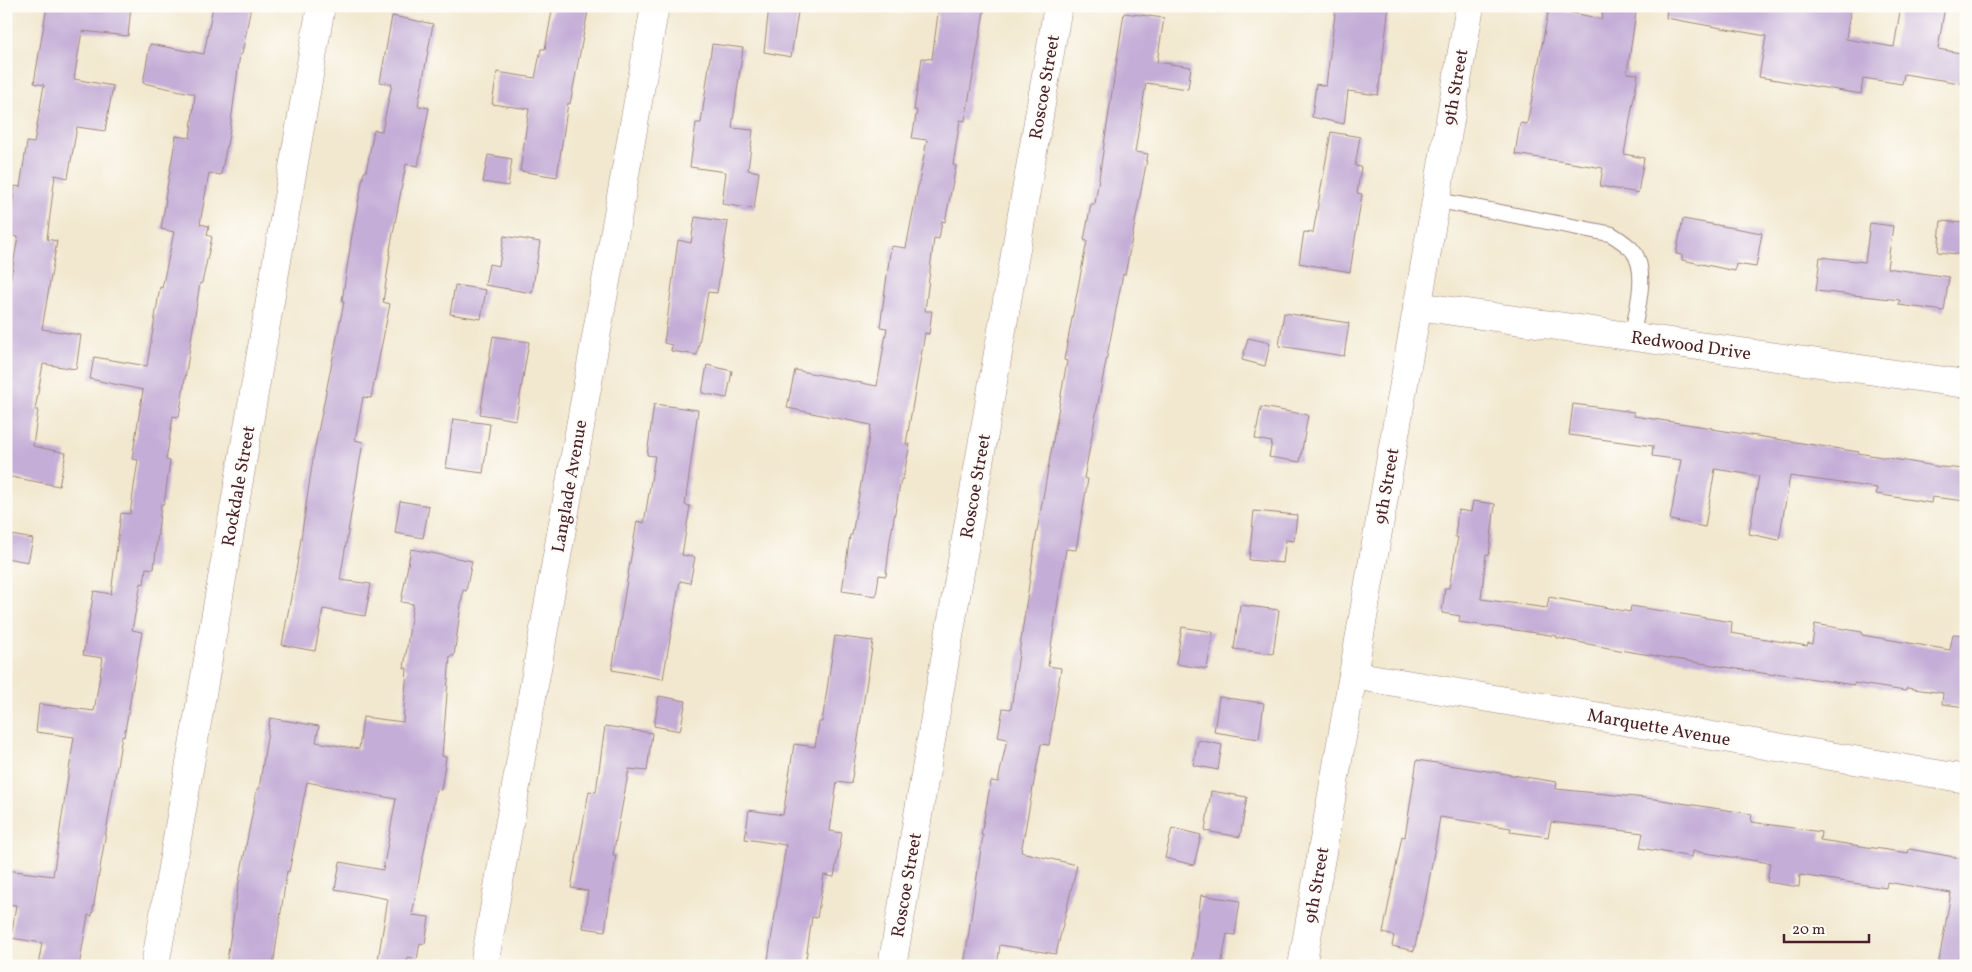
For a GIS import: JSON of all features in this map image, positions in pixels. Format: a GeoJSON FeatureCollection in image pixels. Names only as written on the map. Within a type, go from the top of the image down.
{"type":"FeatureCollection","features":[{"type":"Feature","properties":{"kind":"street","name":"Rockdale Street"},"geometry":{"type":"LineString","coordinates":[[155,966],[321,6]]}},
{"type":"Feature","properties":{"kind":"street","name":"Langlade Avenue"},"geometry":{"type":"LineString","coordinates":[[484,966],[655,6]]}},
{"type":"Feature","properties":{"kind":"street","name":"Roscoe Street"},"geometry":{"type":"LineString","coordinates":[[892,966],[1058,6]]}},
{"type":"Feature","properties":{"kind":"street","name":"9th Street"},"geometry":{"type":"LineString","coordinates":[[1302,966],[1470,6]]}},
{"type":"Feature","properties":{"kind":"street","name":"Redwood Drive"},"geometry":{"type":"LineString","coordinates":[[1417,306],[1966,384]]}},
{"type":"Feature","properties":{"kind":"street","name":"Marquette Avenue"},"geometry":{"type":"LineString","coordinates":[[1353,675],[1966,779]]}},
{"type":"Feature","properties":{"kind":"lane"},"geometry":{"type":"LineString","coordinates":[[1436,200],[1611,234],[1623,242],[1634,252],[1640,264],[1641,285],[1632,336]]}},
{"type":"Feature","properties":{"kind":"building"},"geometry":{"type":"Polygon","coordinates":[[[47,6],[131,6],[128,36],[82,31],[74,79],[113,86],[105,131],[77,127],[68,178],[55,175],[47,239],[57,241],[42,329],[81,335],[76,369],[43,364],[35,410],[38,410],[33,446],[66,453],[59,486],[6,476],[6,304],[18,237],[8,235],[15,186],[20,187],[27,142],[34,143],[44,85],[34,83],[47,6]]]}},
{"type":"Feature","properties":{"kind":"building"},"geometry":{"type":"Polygon","coordinates":[[[213,6],[251,6],[242,54],[240,54],[230,129],[221,175],[209,173],[200,224],[209,226],[207,235],[212,237],[202,283],[200,283],[179,417],[173,416],[166,460],[170,461],[164,504],[161,504],[154,569],[146,568],[144,584],[141,583],[132,630],[142,632],[124,737],[122,736],[92,916],[88,915],[79,966],[38,966],[42,943],[11,938],[16,905],[6,904],[6,870],[53,876],[74,737],[36,732],[39,704],[94,711],[103,658],[83,655],[94,591],[111,594],[121,513],[130,514],[138,460],[132,459],[143,390],[90,379],[94,357],[147,366],[160,287],[162,288],[174,232],[161,229],[176,136],[190,138],[195,94],[143,83],[150,44],[204,54],[213,6]]]}},
{"type":"Feature","properties":{"kind":"building"},"geometry":{"type":"Polygon","coordinates":[[[553,6],[589,6],[570,104],[568,103],[557,177],[520,171],[529,109],[492,104],[497,72],[535,78],[541,49],[545,49],[553,6]]]}},
{"type":"Feature","properties":{"kind":"building"},"geometry":{"type":"Polygon","coordinates":[[[769,6],[799,6],[791,57],[764,52],[769,6]]]}},
{"type":"Feature","properties":{"kind":"building"},"geometry":{"type":"Polygon","coordinates":[[[939,6],[985,6],[965,121],[960,120],[953,165],[956,166],[945,222],[942,221],[939,239],[934,238],[925,311],[932,311],[929,334],[925,333],[906,444],[910,444],[903,479],[901,479],[890,540],[886,576],[879,575],[876,596],[842,591],[850,535],[852,535],[871,425],[787,408],[795,370],[877,386],[887,328],[880,327],[891,246],[906,248],[927,140],[912,138],[917,110],[914,110],[922,58],[932,59],[939,6]]]}},
{"type":"Feature","properties":{"kind":"building"},"geometry":{"type":"Polygon","coordinates":[[[1336,6],[1389,6],[1378,95],[1348,91],[1344,124],[1312,117],[1316,84],[1326,86],[1336,6]]]}},
{"type":"Feature","properties":{"kind":"building"},"geometry":{"type":"Polygon","coordinates":[[[1604,6],[1637,6],[1627,73],[1638,74],[1624,154],[1644,158],[1638,193],[1600,186],[1603,168],[1515,154],[1520,123],[1527,124],[1549,8],[1602,19],[1604,6]]]}},
{"type":"Feature","properties":{"kind":"building"},"geometry":{"type":"Polygon","coordinates":[[[1667,6],[1851,6],[1846,39],[1894,47],[1901,6],[1945,6],[1938,49],[1966,54],[1966,84],[1904,74],[1902,84],[1863,78],[1861,94],[1759,77],[1766,36],[1666,18],[1667,6]]]}},
{"type":"Feature","properties":{"kind":"building"},"geometry":{"type":"Polygon","coordinates":[[[1124,13],[1164,18],[1157,62],[1191,67],[1188,89],[1146,83],[1135,152],[1148,154],[1084,478],[1088,479],[1076,550],[1066,549],[1048,666],[1061,668],[1049,745],[1041,744],[1021,852],[1077,865],[1056,954],[1000,945],[997,966],[964,966],[983,835],[981,835],[991,781],[998,782],[1007,739],[998,737],[1003,708],[1011,709],[1035,543],[1067,361],[1064,360],[1087,241],[1084,240],[1091,204],[1095,204],[1124,13]]]}},
{"type":"Feature","properties":{"kind":"building"},"geometry":{"type":"Polygon","coordinates":[[[392,16],[433,24],[418,106],[429,108],[418,166],[406,164],[389,255],[383,302],[390,304],[371,398],[363,397],[355,440],[363,442],[340,580],[371,584],[365,616],[323,609],[315,651],[282,645],[297,565],[314,452],[344,302],[342,301],[352,235],[364,172],[366,172],[374,130],[382,131],[392,84],[380,82],[392,16]]]}},
{"type":"Feature","properties":{"kind":"building"},"geometry":{"type":"Polygon","coordinates":[[[712,44],[743,48],[732,128],[753,130],[748,170],[759,172],[754,209],[722,204],[726,172],[690,167],[696,123],[701,123],[712,44]]]}},
{"type":"Feature","properties":{"kind":"building"},"geometry":{"type":"Polygon","coordinates":[[[1331,132],[1360,137],[1355,166],[1361,167],[1357,193],[1362,194],[1350,272],[1299,263],[1304,232],[1313,233],[1331,132]]]}},
{"type":"Feature","properties":{"kind":"building"},"geometry":{"type":"Polygon","coordinates":[[[488,155],[512,159],[508,186],[483,182],[488,155]]]}},
{"type":"Feature","properties":{"kind":"building"},"geometry":{"type":"Polygon","coordinates":[[[695,217],[728,222],[717,293],[708,292],[697,355],[671,351],[672,345],[664,343],[678,240],[691,243],[695,217]]]}},
{"type":"Feature","properties":{"kind":"building"},"geometry":{"type":"Polygon","coordinates":[[[1683,219],[1762,233],[1756,267],[1736,264],[1735,271],[1682,260],[1682,255],[1676,254],[1683,219]]]}},
{"type":"Feature","properties":{"kind":"building"},"geometry":{"type":"Polygon","coordinates":[[[1941,221],[1966,223],[1966,255],[1938,252],[1941,221]]]}},
{"type":"Feature","properties":{"kind":"building"},"geometry":{"type":"Polygon","coordinates":[[[1870,223],[1893,226],[1887,268],[1949,277],[1944,311],[1899,305],[1900,300],[1816,291],[1820,257],[1865,262],[1870,223]]]}},
{"type":"Feature","properties":{"kind":"building"},"geometry":{"type":"Polygon","coordinates":[[[504,236],[540,242],[532,293],[485,285],[489,264],[499,266],[504,236]]]}},
{"type":"Feature","properties":{"kind":"building"},"geometry":{"type":"Polygon","coordinates":[[[455,285],[486,290],[481,319],[450,314],[455,285]]]}},
{"type":"Feature","properties":{"kind":"building"},"geometry":{"type":"Polygon","coordinates":[[[1284,313],[1349,323],[1344,356],[1279,346],[1284,313]]]}},
{"type":"Feature","properties":{"kind":"building"},"geometry":{"type":"Polygon","coordinates":[[[493,336],[529,342],[516,420],[480,414],[493,336]]]}},
{"type":"Feature","properties":{"kind":"building"},"geometry":{"type":"Polygon","coordinates":[[[1248,338],[1270,343],[1265,366],[1242,360],[1248,338]]]}},
{"type":"Feature","properties":{"kind":"building"},"geometry":{"type":"Polygon","coordinates":[[[707,365],[732,371],[727,398],[702,393],[707,365]]]}},
{"type":"Feature","properties":{"kind":"building"},"geometry":{"type":"Polygon","coordinates":[[[654,404],[698,410],[685,505],[690,506],[682,555],[695,557],[690,583],[680,581],[663,679],[612,670],[637,521],[644,523],[655,456],[647,455],[654,404]]]}},
{"type":"Feature","properties":{"kind":"building"},"geometry":{"type":"Polygon","coordinates":[[[1573,404],[1634,412],[1634,416],[1941,467],[1966,469],[1966,501],[1932,497],[1931,503],[1876,494],[1877,488],[1790,476],[1779,540],[1749,534],[1759,476],[1715,469],[1705,527],[1670,520],[1681,460],[1652,456],[1653,446],[1569,435],[1573,404]]]}},
{"type":"Feature","properties":{"kind":"building"},"geometry":{"type":"Polygon","coordinates":[[[1261,407],[1308,415],[1300,462],[1269,457],[1272,442],[1255,439],[1261,407]]]}},
{"type":"Feature","properties":{"kind":"building"},"geometry":{"type":"Polygon","coordinates":[[[453,419],[490,424],[483,473],[446,468],[453,419]]]}},
{"type":"Feature","properties":{"kind":"building"},"geometry":{"type":"Polygon","coordinates":[[[400,501],[429,506],[423,538],[395,533],[400,501]]]}},
{"type":"Feature","properties":{"kind":"building"},"geometry":{"type":"Polygon","coordinates":[[[1473,501],[1495,504],[1489,555],[1486,554],[1481,599],[1547,608],[1549,597],[1630,612],[1631,606],[1732,622],[1731,633],[1807,646],[1808,643],[1812,644],[1815,624],[1862,632],[1862,635],[1950,650],[1953,634],[1966,635],[1966,707],[1942,704],[1943,693],[1907,688],[1905,691],[1775,673],[1775,675],[1619,650],[1557,638],[1557,636],[1459,622],[1460,616],[1442,613],[1445,588],[1449,588],[1458,537],[1455,537],[1458,510],[1471,512],[1473,501]]]}},
{"type":"Feature","properties":{"kind":"building"},"geometry":{"type":"Polygon","coordinates":[[[1254,511],[1297,515],[1294,541],[1286,540],[1283,563],[1249,560],[1254,511]]]}},
{"type":"Feature","properties":{"kind":"building"},"geometry":{"type":"Polygon","coordinates":[[[6,534],[33,539],[28,562],[6,558],[6,534]]]}},
{"type":"Feature","properties":{"kind":"building"},"geometry":{"type":"Polygon","coordinates":[[[411,549],[472,561],[466,591],[463,590],[454,656],[450,656],[442,756],[446,757],[441,790],[436,789],[412,915],[429,917],[425,944],[420,943],[417,959],[408,957],[406,966],[377,966],[388,899],[335,889],[340,862],[383,870],[396,799],[307,782],[289,872],[287,871],[273,966],[226,966],[238,887],[257,789],[259,789],[270,718],[319,726],[316,742],[359,749],[363,717],[403,722],[407,668],[404,668],[413,604],[401,602],[411,549]]]}},
{"type":"Feature","properties":{"kind":"building"},"geometry":{"type":"Polygon","coordinates":[[[1240,605],[1279,610],[1273,654],[1234,649],[1240,605]]]}},
{"type":"Feature","properties":{"kind":"building"},"geometry":{"type":"Polygon","coordinates":[[[1182,627],[1213,632],[1207,669],[1176,664],[1182,627]]]}},
{"type":"Feature","properties":{"kind":"building"},"geometry":{"type":"Polygon","coordinates":[[[835,636],[873,641],[851,784],[837,782],[830,831],[842,833],[834,877],[824,875],[817,918],[812,917],[805,966],[767,966],[786,845],[745,839],[749,810],[783,815],[794,744],[815,747],[819,722],[822,722],[835,636]]]}},
{"type":"Feature","properties":{"kind":"building"},"geometry":{"type":"Polygon","coordinates":[[[659,696],[686,701],[680,731],[654,726],[659,696]]]}},
{"type":"Feature","properties":{"kind":"building"},"geometry":{"type":"Polygon","coordinates":[[[1219,697],[1264,703],[1259,739],[1214,732],[1219,697]]]}},
{"type":"Feature","properties":{"kind":"building"},"geometry":{"type":"Polygon","coordinates":[[[605,726],[652,733],[647,771],[629,769],[613,855],[616,855],[605,931],[583,928],[588,891],[571,888],[589,791],[596,792],[605,726]]]}},
{"type":"Feature","properties":{"kind":"building"},"geometry":{"type":"Polygon","coordinates":[[[1198,740],[1222,745],[1218,770],[1193,765],[1198,740]]]}},
{"type":"Feature","properties":{"kind":"building"},"geometry":{"type":"Polygon","coordinates":[[[1417,760],[1557,782],[1556,789],[1655,799],[1752,814],[1751,822],[1821,832],[1820,840],[1908,853],[1909,849],[1966,859],[1966,966],[1938,966],[1951,893],[1887,882],[1886,888],[1800,875],[1799,887],[1767,882],[1770,863],[1693,851],[1692,857],[1640,848],[1643,833],[1551,822],[1548,837],[1510,832],[1511,828],[1440,817],[1427,892],[1414,951],[1392,946],[1394,936],[1383,933],[1402,836],[1405,837],[1417,760]]]}},
{"type":"Feature","properties":{"kind":"building"},"geometry":{"type":"Polygon","coordinates":[[[1211,791],[1247,797],[1240,837],[1205,831],[1211,791]]]}},
{"type":"Feature","properties":{"kind":"building"},"geometry":{"type":"Polygon","coordinates":[[[1172,828],[1201,835],[1194,865],[1165,858],[1172,828]]]}},
{"type":"Feature","properties":{"kind":"building"},"geometry":{"type":"Polygon","coordinates":[[[1201,895],[1240,901],[1235,935],[1227,934],[1221,966],[1192,966],[1201,895]]]}}]}
